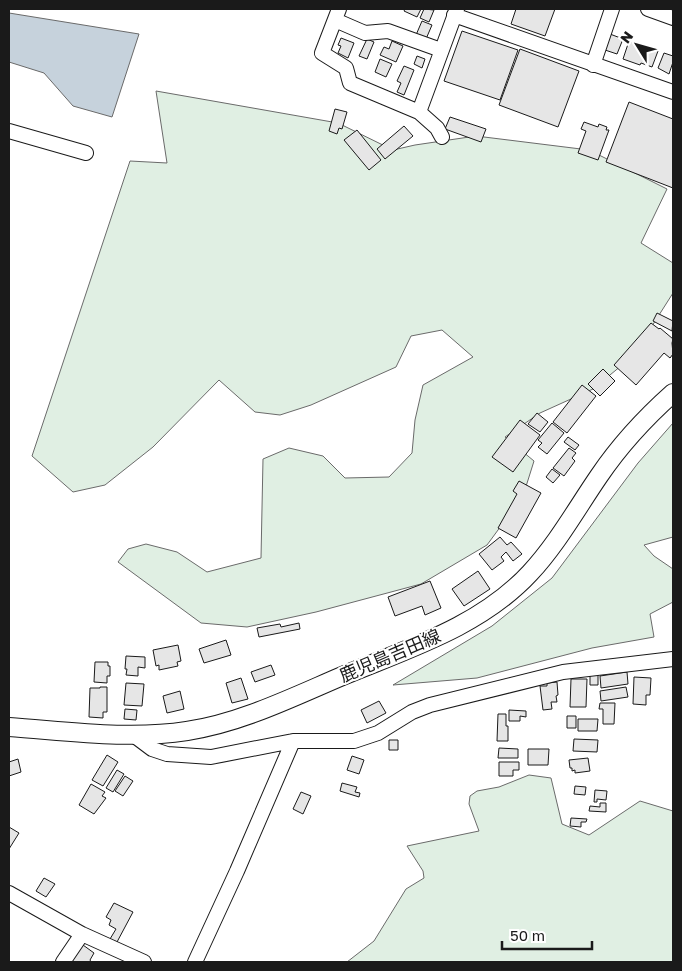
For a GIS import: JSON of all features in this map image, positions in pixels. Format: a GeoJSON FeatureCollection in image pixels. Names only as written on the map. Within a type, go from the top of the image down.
{"type":"FeatureCollection","features":[{"type":"Feature","properties":{"kind":"main road","name":"鹿児島吉田線"},"geometry":{"type":"LineString","coordinates":[[9,727],[158,735],[213,726],[257,712],[455,629],[487,610],[513,590],[531,572],[558,538],[612,457],[631,434],[673,393]]}},
{"type":"Feature","properties":{"kind":"street"},"geometry":{"type":"LineString","coordinates":[[593,65],[612,9]]}},
{"type":"Feature","properties":{"kind":"street"},"geometry":{"type":"LineString","coordinates":[[648,9],[673,18]]}},
{"type":"Feature","properties":{"kind":"street"},"geometry":{"type":"LineString","coordinates":[[419,112],[456,12],[593,65],[673,92]]}},
{"type":"Feature","properties":{"kind":"street"},"geometry":{"type":"LineString","coordinates":[[441,50],[388,31],[365,33],[337,14],[322,53],[346,68],[350,83],[419,112],[437,128],[442,137]]}},
{"type":"Feature","properties":{"kind":"street"},"geometry":{"type":"LineString","coordinates":[[9,131],[86,153]]}},
{"type":"Feature","properties":{"kind":"street"},"geometry":{"type":"LineString","coordinates":[[132,734],[152,749],[179,756],[211,757],[293,741],[354,741],[378,733],[412,712],[430,705],[563,672],[673,659]]}},
{"type":"Feature","properties":{"kind":"street"},"geometry":{"type":"LineString","coordinates":[[195,962],[237,871],[293,741]]}},
{"type":"Feature","properties":{"kind":"street"},"geometry":{"type":"LineString","coordinates":[[9,893],[82,934],[144,962]]}},
{"type":"Feature","properties":{"kind":"street"},"geometry":{"type":"LineString","coordinates":[[62,962],[82,934]]}},
{"type":"Feature","properties":{"kind":"green space"},"geometry":{"type":"Polygon","coordinates":[[[156,91],[338,123],[393,150],[476,136],[589,150],[667,189],[641,243],[673,263],[673,293],[633,356],[593,389],[540,413],[505,437],[534,461],[523,496],[487,545],[421,584],[316,612],[247,627],[201,623],[118,562],[128,549],[146,544],[177,552],[207,572],[261,558],[263,459],[289,448],[323,456],[345,478],[389,477],[412,453],[415,420],[423,385],[473,357],[442,330],[411,336],[396,367],[311,405],[280,415],[255,412],[219,380],[153,447],[105,485],[73,492],[32,456],[130,161],[167,163],[156,91]]]}},
{"type":"Feature","properties":{"kind":"green space"},"geometry":{"type":"Polygon","coordinates":[[[673,423],[673,537],[644,545],[654,556],[673,569],[673,602],[650,614],[654,637],[592,648],[477,678],[393,685],[492,626],[552,578],[638,463],[673,423]]]}},
{"type":"Feature","properties":{"kind":"green space"},"geometry":{"type":"Polygon","coordinates":[[[529,775],[551,778],[562,824],[589,835],[640,801],[673,811],[673,962],[347,962],[374,941],[406,889],[424,878],[423,871],[407,846],[479,831],[469,804],[470,796],[477,791],[499,787],[529,775]]]}},
{"type":"Feature","properties":{"kind":"shaded area"},"geometry":{"type":"Polygon","coordinates":[[[9,13],[139,34],[112,117],[73,106],[44,73],[9,62],[9,13]]]}},
{"type":"Feature","properties":{"kind":"building"},"geometry":{"type":"Polygon","coordinates":[[[405,9],[421,9],[417,17],[404,11],[405,9]]]}},
{"type":"Feature","properties":{"kind":"building"},"geometry":{"type":"Polygon","coordinates":[[[424,9],[434,10],[429,22],[420,18],[424,9]]]}},
{"type":"Feature","properties":{"kind":"building"},"geometry":{"type":"Polygon","coordinates":[[[516,9],[555,9],[545,36],[511,24],[516,9]]]}},
{"type":"Feature","properties":{"kind":"building"},"geometry":{"type":"Polygon","coordinates":[[[422,21],[432,25],[426,39],[416,35],[422,21]]]}},
{"type":"Feature","properties":{"kind":"building"},"geometry":{"type":"Polygon","coordinates":[[[462,31],[518,50],[500,100],[444,81],[462,31]]]}},
{"type":"Feature","properties":{"kind":"building"},"geometry":{"type":"Polygon","coordinates":[[[610,34],[623,39],[617,54],[605,50],[610,34]]]}},
{"type":"Feature","properties":{"kind":"building"},"geometry":{"type":"Polygon","coordinates":[[[341,38],[354,43],[348,58],[338,53],[341,46],[338,45],[341,38]]]}},
{"type":"Feature","properties":{"kind":"building"},"geometry":{"type":"Polygon","coordinates":[[[367,39],[374,42],[367,59],[359,56],[367,39]]]}},
{"type":"Feature","properties":{"kind":"building"},"geometry":{"type":"Polygon","coordinates":[[[392,41],[403,46],[396,62],[380,55],[384,47],[389,49],[392,41]]]}},
{"type":"Feature","properties":{"kind":"building"},"geometry":{"type":"Polygon","coordinates":[[[629,41],[658,51],[652,67],[623,59],[629,41]]]}},
{"type":"Feature","properties":{"kind":"building"},"geometry":{"type":"Polygon","coordinates":[[[520,49],[579,71],[558,127],[499,105],[520,49]]]}},
{"type":"Feature","properties":{"kind":"building"},"geometry":{"type":"Polygon","coordinates":[[[664,53],[673,56],[669,74],[658,68],[664,53]]]}},
{"type":"Feature","properties":{"kind":"building"},"geometry":{"type":"Polygon","coordinates":[[[417,56],[425,59],[422,68],[414,64],[417,56]]]}},
{"type":"Feature","properties":{"kind":"building"},"geometry":{"type":"Polygon","coordinates":[[[380,59],[392,64],[386,77],[375,72],[380,59]]]}},
{"type":"Feature","properties":{"kind":"building"},"geometry":{"type":"Polygon","coordinates":[[[404,66],[414,70],[404,95],[397,92],[401,83],[397,81],[404,66]]]}},
{"type":"Feature","properties":{"kind":"building"},"geometry":{"type":"Polygon","coordinates":[[[629,102],[673,119],[673,188],[606,162],[629,102]]]}},
{"type":"Feature","properties":{"kind":"building"},"geometry":{"type":"Polygon","coordinates":[[[335,109],[347,112],[342,129],[339,128],[337,134],[329,131],[335,109]]]}},
{"type":"Feature","properties":{"kind":"building"},"geometry":{"type":"Polygon","coordinates":[[[450,117],[486,129],[481,142],[445,129],[450,117]]]}},
{"type":"Feature","properties":{"kind":"building"},"geometry":{"type":"Polygon","coordinates":[[[584,122],[598,127],[599,124],[607,127],[606,130],[609,130],[598,160],[578,153],[586,131],[581,129],[584,122]]]}},
{"type":"Feature","properties":{"kind":"building"},"geometry":{"type":"Polygon","coordinates":[[[404,126],[413,136],[385,159],[377,149],[404,126]]]}},
{"type":"Feature","properties":{"kind":"building"},"geometry":{"type":"Polygon","coordinates":[[[357,130],[381,160],[369,170],[344,140],[357,130]]]}},
{"type":"Feature","properties":{"kind":"building"},"geometry":{"type":"Polygon","coordinates":[[[657,313],[673,321],[672,331],[653,321],[657,313]]]}},
{"type":"Feature","properties":{"kind":"building"},"geometry":{"type":"Polygon","coordinates":[[[651,323],[673,339],[673,354],[670,358],[664,353],[636,385],[614,365],[651,323]]]}},
{"type":"Feature","properties":{"kind":"building"},"geometry":{"type":"Polygon","coordinates":[[[603,369],[615,381],[600,396],[588,384],[603,369]]]}},
{"type":"Feature","properties":{"kind":"building"},"geometry":{"type":"Polygon","coordinates":[[[582,385],[596,396],[567,433],[553,422],[582,385]]]}},
{"type":"Feature","properties":{"kind":"building"},"geometry":{"type":"Polygon","coordinates":[[[537,413],[548,422],[540,432],[528,424],[537,413]]]}},
{"type":"Feature","properties":{"kind":"building"},"geometry":{"type":"Polygon","coordinates":[[[520,420],[540,435],[513,472],[492,457],[520,420]]]}},
{"type":"Feature","properties":{"kind":"building"},"geometry":{"type":"Polygon","coordinates":[[[552,423],[564,433],[547,454],[538,447],[542,443],[538,440],[552,423]]]}},
{"type":"Feature","properties":{"kind":"building"},"geometry":{"type":"Polygon","coordinates":[[[568,437],[579,445],[575,450],[564,442],[568,437]]]}},
{"type":"Feature","properties":{"kind":"building"},"geometry":{"type":"Polygon","coordinates":[[[569,448],[576,453],[572,458],[575,461],[564,476],[553,468],[569,448]]]}},
{"type":"Feature","properties":{"kind":"building"},"geometry":{"type":"Polygon","coordinates":[[[552,469],[560,475],[553,483],[546,477],[552,469]]]}},
{"type":"Feature","properties":{"kind":"building"},"geometry":{"type":"Polygon","coordinates":[[[519,481],[541,493],[516,538],[498,528],[517,494],[513,491],[519,481]]]}},
{"type":"Feature","properties":{"kind":"building"},"geometry":{"type":"Polygon","coordinates":[[[500,537],[507,545],[511,542],[522,554],[513,561],[506,552],[501,557],[504,561],[492,570],[479,554],[500,537]]]}},
{"type":"Feature","properties":{"kind":"building"},"geometry":{"type":"Polygon","coordinates":[[[478,571],[490,589],[464,606],[452,589],[478,571]]]}},
{"type":"Feature","properties":{"kind":"building"},"geometry":{"type":"Polygon","coordinates":[[[430,581],[441,608],[425,615],[422,606],[395,616],[388,597],[430,581]]]}},
{"type":"Feature","properties":{"kind":"building"},"geometry":{"type":"Polygon","coordinates":[[[299,623],[300,629],[259,637],[257,628],[280,624],[281,627],[299,623]]]}},
{"type":"Feature","properties":{"kind":"building"},"geometry":{"type":"Polygon","coordinates":[[[226,640],[231,655],[204,663],[199,649],[226,640]]]}},
{"type":"Feature","properties":{"kind":"building"},"geometry":{"type":"Polygon","coordinates":[[[178,645],[181,661],[177,662],[178,666],[159,670],[159,665],[156,666],[153,650],[178,645]]]}},
{"type":"Feature","properties":{"kind":"building"},"geometry":{"type":"Polygon","coordinates":[[[126,656],[145,657],[145,668],[138,667],[138,676],[126,675],[126,656]]]}},
{"type":"Feature","properties":{"kind":"building"},"geometry":{"type":"Polygon","coordinates":[[[95,662],[108,662],[110,676],[107,676],[107,683],[94,682],[95,662]]]}},
{"type":"Feature","properties":{"kind":"building"},"geometry":{"type":"Polygon","coordinates":[[[271,665],[275,675],[255,682],[251,672],[271,665]]]}},
{"type":"Feature","properties":{"kind":"building"},"geometry":{"type":"Polygon","coordinates":[[[627,672],[628,684],[601,688],[600,676],[627,672]]]}},
{"type":"Feature","properties":{"kind":"building"},"geometry":{"type":"Polygon","coordinates":[[[590,675],[598,675],[598,685],[590,685],[590,675]]]}},
{"type":"Feature","properties":{"kind":"building"},"geometry":{"type":"Polygon","coordinates":[[[634,677],[651,678],[650,695],[646,695],[646,705],[633,704],[634,677]]]}},
{"type":"Feature","properties":{"kind":"building"},"geometry":{"type":"Polygon","coordinates":[[[241,678],[248,699],[232,703],[226,683],[241,678]]]}},
{"type":"Feature","properties":{"kind":"building"},"geometry":{"type":"Polygon","coordinates":[[[571,679],[587,679],[586,707],[570,707],[571,679]]]}},
{"type":"Feature","properties":{"kind":"building"},"geometry":{"type":"Polygon","coordinates":[[[557,682],[557,702],[551,702],[552,709],[543,710],[540,686],[547,686],[547,683],[557,682]]]}},
{"type":"Feature","properties":{"kind":"building"},"geometry":{"type":"Polygon","coordinates":[[[126,683],[144,684],[142,706],[124,705],[126,683]]]}},
{"type":"Feature","properties":{"kind":"building"},"geometry":{"type":"Polygon","coordinates":[[[107,687],[107,712],[103,712],[103,718],[89,717],[90,688],[107,687]]]}},
{"type":"Feature","properties":{"kind":"building"},"geometry":{"type":"Polygon","coordinates":[[[626,687],[628,697],[601,701],[600,691],[626,687]]]}},
{"type":"Feature","properties":{"kind":"building"},"geometry":{"type":"Polygon","coordinates":[[[180,691],[184,709],[167,713],[163,696],[180,691]]]}},
{"type":"Feature","properties":{"kind":"building"},"geometry":{"type":"Polygon","coordinates":[[[379,701],[386,713],[367,723],[361,710],[379,701]]]}},
{"type":"Feature","properties":{"kind":"building"},"geometry":{"type":"Polygon","coordinates":[[[600,703],[615,703],[614,724],[603,724],[603,709],[599,709],[600,703]]]}},
{"type":"Feature","properties":{"kind":"building"},"geometry":{"type":"Polygon","coordinates":[[[125,709],[137,710],[136,720],[124,719],[125,709]]]}},
{"type":"Feature","properties":{"kind":"building"},"geometry":{"type":"Polygon","coordinates":[[[509,710],[526,711],[526,717],[520,716],[520,721],[509,721],[509,710]]]}},
{"type":"Feature","properties":{"kind":"building"},"geometry":{"type":"Polygon","coordinates":[[[498,714],[506,714],[508,741],[497,741],[498,714]]]}},
{"type":"Feature","properties":{"kind":"building"},"geometry":{"type":"Polygon","coordinates":[[[567,716],[576,716],[576,728],[567,728],[567,716]]]}},
{"type":"Feature","properties":{"kind":"building"},"geometry":{"type":"Polygon","coordinates":[[[578,719],[598,719],[597,731],[578,731],[578,719]]]}},
{"type":"Feature","properties":{"kind":"building"},"geometry":{"type":"Polygon","coordinates":[[[574,739],[598,740],[597,752],[573,751],[574,739]]]}},
{"type":"Feature","properties":{"kind":"building"},"geometry":{"type":"Polygon","coordinates":[[[389,740],[398,740],[398,750],[389,750],[389,740]]]}},
{"type":"Feature","properties":{"kind":"building"},"geometry":{"type":"Polygon","coordinates":[[[499,748],[518,749],[518,758],[498,758],[499,748]]]}},
{"type":"Feature","properties":{"kind":"building"},"geometry":{"type":"Polygon","coordinates":[[[528,749],[549,749],[548,765],[528,765],[528,749]]]}},
{"type":"Feature","properties":{"kind":"building"},"geometry":{"type":"Polygon","coordinates":[[[107,755],[118,762],[103,786],[92,780],[107,755]]]}},
{"type":"Feature","properties":{"kind":"building"},"geometry":{"type":"Polygon","coordinates":[[[352,756],[364,760],[359,774],[347,770],[352,756]]]}},
{"type":"Feature","properties":{"kind":"building"},"geometry":{"type":"Polygon","coordinates":[[[588,758],[590,771],[575,773],[575,770],[572,771],[569,760],[588,758]]]}},
{"type":"Feature","properties":{"kind":"building"},"geometry":{"type":"Polygon","coordinates":[[[18,759],[21,772],[9,776],[9,762],[18,759]]]}},
{"type":"Feature","properties":{"kind":"building"},"geometry":{"type":"Polygon","coordinates":[[[499,762],[519,762],[519,770],[513,770],[513,776],[499,776],[499,762]]]}},
{"type":"Feature","properties":{"kind":"building"},"geometry":{"type":"Polygon","coordinates":[[[117,770],[124,774],[113,792],[106,788],[117,770]]]}},
{"type":"Feature","properties":{"kind":"building"},"geometry":{"type":"Polygon","coordinates":[[[125,776],[133,781],[123,796],[115,791],[125,776]]]}},
{"type":"Feature","properties":{"kind":"building"},"geometry":{"type":"Polygon","coordinates":[[[342,783],[357,787],[355,792],[360,793],[359,797],[340,791],[342,783]]]}},
{"type":"Feature","properties":{"kind":"building"},"geometry":{"type":"Polygon","coordinates":[[[91,784],[105,792],[102,796],[106,798],[94,814],[79,805],[91,784]]]}},
{"type":"Feature","properties":{"kind":"building"},"geometry":{"type":"Polygon","coordinates":[[[575,786],[586,787],[585,795],[574,794],[575,786]]]}},
{"type":"Feature","properties":{"kind":"building"},"geometry":{"type":"Polygon","coordinates":[[[595,790],[607,791],[606,800],[597,799],[597,802],[594,802],[595,790]]]}},
{"type":"Feature","properties":{"kind":"building"},"geometry":{"type":"Polygon","coordinates":[[[301,792],[311,796],[303,814],[293,809],[301,792]]]}},
{"type":"Feature","properties":{"kind":"building"},"geometry":{"type":"Polygon","coordinates":[[[600,803],[606,803],[606,812],[589,811],[590,806],[600,807],[600,803]]]}},
{"type":"Feature","properties":{"kind":"building"},"geometry":{"type":"Polygon","coordinates":[[[571,818],[587,819],[586,822],[581,822],[581,827],[570,826],[571,818]]]}},
{"type":"Feature","properties":{"kind":"building"},"geometry":{"type":"Polygon","coordinates":[[[9,827],[19,833],[9,849],[9,827]]]}},
{"type":"Feature","properties":{"kind":"building"},"geometry":{"type":"Polygon","coordinates":[[[44,878],[55,884],[46,897],[36,891],[44,878]]]}},
{"type":"Feature","properties":{"kind":"building"},"geometry":{"type":"Polygon","coordinates":[[[114,903],[133,912],[117,942],[110,939],[116,929],[109,925],[111,920],[106,917],[114,903]]]}},
{"type":"Feature","properties":{"kind":"building"},"geometry":{"type":"Polygon","coordinates":[[[83,945],[94,953],[90,960],[91,962],[71,962],[83,945]]]}}]}
